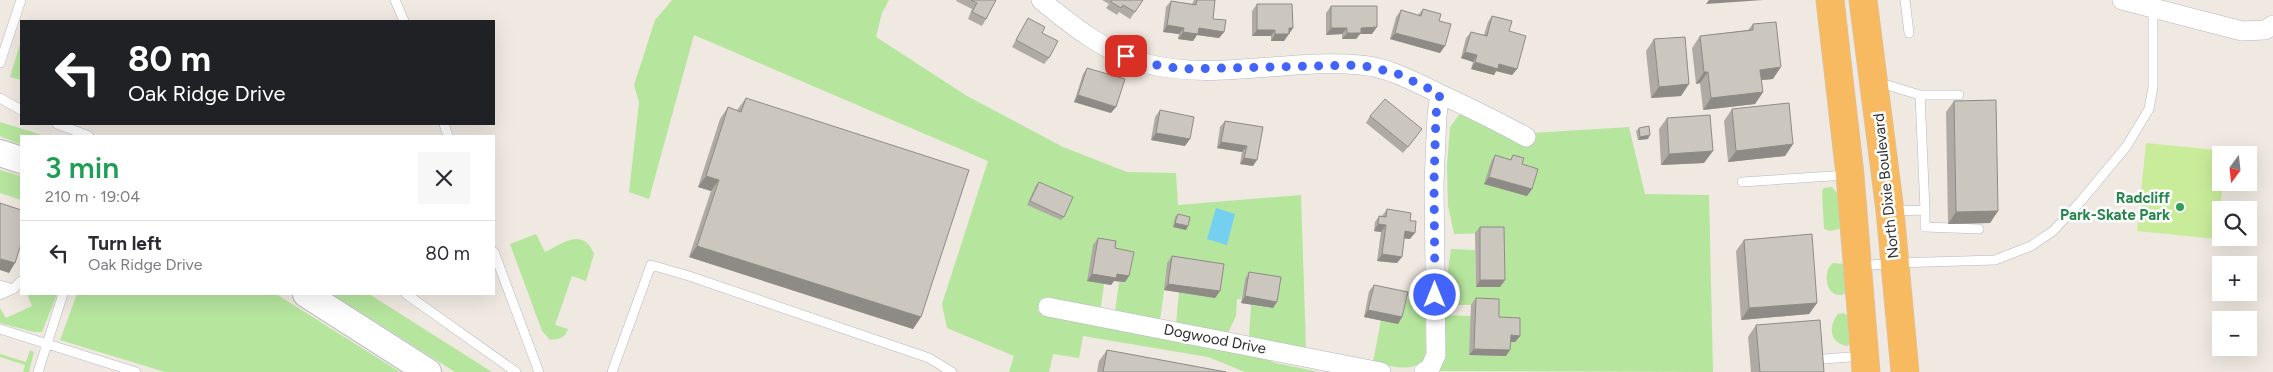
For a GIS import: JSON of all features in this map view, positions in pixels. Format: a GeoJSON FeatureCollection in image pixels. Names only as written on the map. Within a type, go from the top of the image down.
{"type":"FeatureCollection","features":[{"type":"Feature","properties":{"kind":"highway"},"geometry":{"type":"LineString","coordinates":[[1830,0],[1850,175],[1865,364]]}},
{"type":"Feature","properties":{"kind":"highway","name":"North Dixie Boulevard"},"geometry":{"type":"LineString","coordinates":[[1862,0],[1890,211],[1904,372]]}},
{"type":"Feature","properties":{"kind":"main road"},"geometry":{"type":"LineString","coordinates":[[0,152],[20,160]]}},
{"type":"Feature","properties":{"kind":"main road"},"geometry":{"type":"LineString","coordinates":[[308,295],[428,372]]}},
{"type":"Feature","properties":{"kind":"street"},"geometry":{"type":"LineString","coordinates":[[1041,0],[1107,48],[1144,63],[1182,69],[1223,70],[1322,64],[1360,65],[1396,73],[1526,137]]}},
{"type":"Feature","properties":{"kind":"street"},"geometry":{"type":"LineString","coordinates":[[2122,0],[2242,31],[2265,30],[2273,25]]}},
{"type":"Feature","properties":{"kind":"street"},"geometry":{"type":"LineString","coordinates":[[2249,31],[2273,44]]}},
{"type":"Feature","properties":{"kind":"street"},"geometry":{"type":"LineString","coordinates":[[1424,372],[1430,368],[1436,355],[1434,183],[1436,114],[1440,94]]}},
{"type":"Feature","properties":{"kind":"street","name":"Dogwood Drive"},"geometry":{"type":"LineString","coordinates":[[1048,307],[1381,372]]}},
{"type":"Feature","properties":{"kind":"lane"},"geometry":{"type":"LineString","coordinates":[[0,63],[21,0]]}},
{"type":"Feature","properties":{"kind":"lane"},"geometry":{"type":"LineString","coordinates":[[395,0],[404,20]]}},
{"type":"Feature","properties":{"kind":"lane"},"geometry":{"type":"LineString","coordinates":[[1906,0],[1909,33]]}},
{"type":"Feature","properties":{"kind":"lane"},"geometry":{"type":"LineString","coordinates":[[1858,266],[1995,260],[2031,246],[2053,231],[2081,201],[2126,146],[2149,108],[2153,87],[2153,7]]}},
{"type":"Feature","properties":{"kind":"lane"},"geometry":{"type":"LineString","coordinates":[[1874,82],[1920,96],[1959,95]]}},
{"type":"Feature","properties":{"kind":"lane"},"geometry":{"type":"LineString","coordinates":[[1920,96],[1926,227],[1979,229]]}},
{"type":"Feature","properties":{"kind":"lane"},"geometry":{"type":"LineString","coordinates":[[0,98],[20,109]]}},
{"type":"Feature","properties":{"kind":"lane"},"geometry":{"type":"LineString","coordinates":[[60,125],[86,135]]}},
{"type":"Feature","properties":{"kind":"lane"},"geometry":{"type":"LineString","coordinates":[[1742,182],[1850,175]]}},
{"type":"Feature","properties":{"kind":"lane"},"geometry":{"type":"LineString","coordinates":[[1890,211],[1925,210]]}},
{"type":"Feature","properties":{"kind":"lane"},"geometry":{"type":"LineString","coordinates":[[495,255],[539,372]]}},
{"type":"Feature","properties":{"kind":"lane"},"geometry":{"type":"LineString","coordinates":[[612,372],[651,266],[689,276],[929,358],[952,372]]}},
{"type":"Feature","properties":{"kind":"lane"},"geometry":{"type":"LineString","coordinates":[[0,295],[13,290],[20,282]]}},
{"type":"Feature","properties":{"kind":"lane"},"geometry":{"type":"LineString","coordinates":[[0,285],[13,290]]}},
{"type":"Feature","properties":{"kind":"lane"},"geometry":{"type":"LineString","coordinates":[[38,372],[63,295]]}},
{"type":"Feature","properties":{"kind":"lane"},"geometry":{"type":"LineString","coordinates":[[407,295],[516,372]]}},
{"type":"Feature","properties":{"kind":"lane"},"geometry":{"type":"LineString","coordinates":[[0,329],[136,372]]}},
{"type":"Feature","properties":{"kind":"lane"},"geometry":{"type":"LineString","coordinates":[[1824,359],[1865,364]]}},
{"type":"Feature","properties":{"kind":"green space"},"geometry":{"type":"Polygon","coordinates":[[[672,0],[889,0],[882,13],[876,37],[967,96],[1063,147],[1127,172],[1176,173],[1178,205],[1301,195],[1306,349],[1249,337],[1251,305],[1272,308],[1245,279],[1241,299],[1237,299],[1236,316],[1228,333],[1176,324],[1179,292],[1215,298],[1168,263],[1160,320],[1115,312],[1119,282],[1125,282],[1129,259],[1087,280],[1104,284],[1101,307],[1041,299],[1038,312],[1253,354],[1276,363],[1319,372],[1245,372],[1208,357],[1083,336],[1079,358],[1053,354],[1049,372],[1009,372],[1014,356],[947,328],[942,304],[988,161],[694,35],[649,199],[629,192],[639,102],[634,85],[655,20],[672,0]]]}},
{"type":"Feature","properties":{"kind":"green space"},"geometry":{"type":"Polygon","coordinates":[[[20,44],[20,80],[10,77],[20,44]]]}},
{"type":"Feature","properties":{"kind":"green space"},"geometry":{"type":"Polygon","coordinates":[[[1459,115],[1467,115],[1532,133],[1629,127],[1645,194],[1709,195],[1713,372],[1437,371],[1441,315],[1471,316],[1470,355],[1506,356],[1471,305],[1443,305],[1451,249],[1475,250],[1476,287],[1499,233],[1454,234],[1448,206],[1447,166],[1450,127],[1459,115]]]}},
{"type":"Feature","properties":{"kind":"green space"},"geometry":{"type":"Polygon","coordinates":[[[0,122],[42,135],[20,135],[20,145],[0,136],[0,122]]]}},
{"type":"Feature","properties":{"kind":"green space","name":"Radcliff Park-Skate Park"},"geometry":{"type":"Polygon","coordinates":[[[2146,143],[2212,150],[2212,191],[2222,191],[2221,201],[2212,201],[2212,238],[2137,231],[2146,143]]]}},
{"type":"Feature","properties":{"kind":"green space"},"geometry":{"type":"Polygon","coordinates":[[[0,170],[20,176],[20,200],[0,193],[0,170]]]}},
{"type":"Feature","properties":{"kind":"green space"},"geometry":{"type":"Polygon","coordinates":[[[1832,187],[1840,197],[1843,228],[1830,231],[1824,229],[1822,191],[1824,188],[1832,187]]]}},
{"type":"Feature","properties":{"kind":"green space"},"geometry":{"type":"Polygon","coordinates":[[[536,234],[545,252],[566,242],[579,239],[590,246],[594,254],[586,281],[572,276],[555,325],[568,329],[562,338],[550,340],[542,331],[510,244],[536,234]]]}},
{"type":"Feature","properties":{"kind":"green space"},"geometry":{"type":"Polygon","coordinates":[[[1833,263],[1845,264],[1846,293],[1840,295],[1831,291],[1828,286],[1827,273],[1833,263]]]}},
{"type":"Feature","properties":{"kind":"green space"},"geometry":{"type":"Polygon","coordinates":[[[27,295],[57,295],[42,332],[34,332],[0,323],[0,308],[6,318],[32,306],[27,295]]]}},
{"type":"Feature","properties":{"kind":"green space"},"geometry":{"type":"Polygon","coordinates":[[[77,295],[278,295],[400,372],[165,372],[60,340],[77,295]]]}},
{"type":"Feature","properties":{"kind":"green space"},"geometry":{"type":"Polygon","coordinates":[[[334,295],[371,295],[492,372],[455,372],[334,295]]]}},
{"type":"Feature","properties":{"kind":"green space"},"geometry":{"type":"Polygon","coordinates":[[[1403,298],[1425,301],[1426,361],[1407,367],[1393,367],[1373,362],[1381,320],[1403,298]]]}},
{"type":"Feature","properties":{"kind":"green space"},"geometry":{"type":"Polygon","coordinates":[[[1844,313],[1849,317],[1853,337],[1848,346],[1837,342],[1832,334],[1835,319],[1838,314],[1844,313]]]}},
{"type":"Feature","properties":{"kind":"green space"},"geometry":{"type":"Polygon","coordinates":[[[30,350],[34,352],[29,372],[23,372],[25,365],[0,357],[0,354],[26,362],[30,350]]]}},
{"type":"Feature","properties":{"kind":"water"},"geometry":{"type":"Polygon","coordinates":[[[1216,208],[1235,214],[1227,245],[1207,239],[1216,208]]]}},
{"type":"Feature","properties":{"kind":"building"},"geometry":{"type":"Polygon","coordinates":[[[971,0],[996,0],[986,19],[972,12],[977,3],[971,0]]]}},
{"type":"Feature","properties":{"kind":"building"},"geometry":{"type":"Polygon","coordinates":[[[1112,0],[1143,0],[1135,12],[1123,5],[1121,8],[1111,2],[1112,0]]]}},
{"type":"Feature","properties":{"kind":"building"},"geometry":{"type":"Polygon","coordinates":[[[1197,0],[1215,0],[1213,19],[1226,20],[1224,32],[1199,28],[1198,34],[1183,32],[1184,28],[1167,25],[1171,1],[1196,5],[1197,0]]]}},
{"type":"Feature","properties":{"kind":"building"},"geometry":{"type":"Polygon","coordinates":[[[1257,4],[1292,4],[1293,28],[1289,28],[1289,34],[1275,34],[1275,30],[1257,30],[1257,4]]]}},
{"type":"Feature","properties":{"kind":"building"},"geometry":{"type":"Polygon","coordinates":[[[1331,6],[1377,6],[1377,27],[1361,28],[1361,33],[1347,33],[1347,28],[1331,28],[1331,6]]]}},
{"type":"Feature","properties":{"kind":"building"},"geometry":{"type":"Polygon","coordinates":[[[1423,9],[1441,14],[1439,21],[1451,24],[1445,46],[1395,33],[1401,10],[1421,16],[1423,9]]]}},
{"type":"Feature","properties":{"kind":"building"},"geometry":{"type":"Polygon","coordinates":[[[1492,16],[1512,21],[1509,31],[1526,36],[1517,69],[1499,64],[1498,69],[1475,62],[1477,55],[1465,52],[1471,32],[1487,36],[1492,16]]]}},
{"type":"Feature","properties":{"kind":"building"},"geometry":{"type":"Polygon","coordinates":[[[1028,18],[1045,27],[1042,33],[1058,41],[1049,58],[1016,40],[1028,18]]]}},
{"type":"Feature","properties":{"kind":"building"},"geometry":{"type":"Polygon","coordinates":[[[1776,22],[1781,67],[1760,70],[1763,92],[1711,98],[1708,72],[1704,72],[1700,36],[1753,30],[1753,24],[1776,22]]]}},
{"type":"Feature","properties":{"kind":"building"},"geometry":{"type":"Polygon","coordinates":[[[1685,37],[1689,84],[1659,87],[1654,39],[1685,37]]]}},
{"type":"Feature","properties":{"kind":"building"},"geometry":{"type":"Polygon","coordinates":[[[1087,68],[1125,79],[1116,107],[1078,95],[1087,68]]]}},
{"type":"Feature","properties":{"kind":"building"},"geometry":{"type":"Polygon","coordinates":[[[746,98],[969,170],[921,317],[697,246],[719,180],[706,176],[728,107],[741,112],[746,98]]]}},
{"type":"Feature","properties":{"kind":"building"},"geometry":{"type":"Polygon","coordinates":[[[1385,99],[1422,129],[1408,147],[1370,116],[1385,99]]]}},
{"type":"Feature","properties":{"kind":"building"},"geometry":{"type":"Polygon","coordinates":[[[1996,100],[1998,211],[1956,212],[1954,101],[1996,100]]]}},
{"type":"Feature","properties":{"kind":"building"},"geometry":{"type":"Polygon","coordinates":[[[1789,103],[1793,144],[1736,151],[1732,109],[1789,103]]]}},
{"type":"Feature","properties":{"kind":"building"},"geometry":{"type":"Polygon","coordinates":[[[1160,110],[1194,117],[1190,139],[1156,133],[1160,110]]]}},
{"type":"Feature","properties":{"kind":"building"},"geometry":{"type":"Polygon","coordinates":[[[1710,115],[1713,151],[1669,154],[1667,118],[1710,115]]]}},
{"type":"Feature","properties":{"kind":"building"},"geometry":{"type":"Polygon","coordinates":[[[1225,121],[1263,127],[1257,160],[1244,158],[1247,146],[1221,142],[1225,121]]]}},
{"type":"Feature","properties":{"kind":"building"},"geometry":{"type":"Polygon","coordinates":[[[1649,126],[1650,135],[1640,137],[1639,128],[1649,126]]]}},
{"type":"Feature","properties":{"kind":"building"},"geometry":{"type":"Polygon","coordinates":[[[1495,155],[1511,160],[1513,155],[1524,158],[1522,164],[1538,169],[1532,189],[1489,177],[1495,155]]]}},
{"type":"Feature","properties":{"kind":"building"},"geometry":{"type":"Polygon","coordinates":[[[1039,182],[1073,197],[1064,217],[1030,201],[1039,182]]]}},
{"type":"Feature","properties":{"kind":"building"},"geometry":{"type":"Polygon","coordinates":[[[0,203],[20,210],[20,247],[15,263],[1,259],[0,262],[0,203]]]}},
{"type":"Feature","properties":{"kind":"building"},"geometry":{"type":"Polygon","coordinates":[[[1387,209],[1411,213],[1410,221],[1416,221],[1415,233],[1405,231],[1402,257],[1382,254],[1386,225],[1378,224],[1379,216],[1386,217],[1387,209]]]}},
{"type":"Feature","properties":{"kind":"building"},"geometry":{"type":"Polygon","coordinates":[[[1178,214],[1190,217],[1188,226],[1175,223],[1178,214]]]}},
{"type":"Feature","properties":{"kind":"building"},"geometry":{"type":"Polygon","coordinates":[[[1480,227],[1504,227],[1505,280],[1480,280],[1480,227]]]}},
{"type":"Feature","properties":{"kind":"building"},"geometry":{"type":"Polygon","coordinates":[[[1812,234],[1817,303],[1749,308],[1744,240],[1812,234]]]}},
{"type":"Feature","properties":{"kind":"building"},"geometry":{"type":"Polygon","coordinates":[[[1098,238],[1116,241],[1115,248],[1134,252],[1129,276],[1117,274],[1116,278],[1092,274],[1098,238]]]}},
{"type":"Feature","properties":{"kind":"building"},"geometry":{"type":"Polygon","coordinates":[[[1172,256],[1224,264],[1220,291],[1168,284],[1172,256]]]}},
{"type":"Feature","properties":{"kind":"building"},"geometry":{"type":"Polygon","coordinates":[[[1249,272],[1281,277],[1277,302],[1245,296],[1249,272]]]}},
{"type":"Feature","properties":{"kind":"building"},"geometry":{"type":"Polygon","coordinates":[[[1374,285],[1408,292],[1402,317],[1368,310],[1374,285]]]}},
{"type":"Feature","properties":{"kind":"building"},"geometry":{"type":"Polygon","coordinates":[[[1476,298],[1499,299],[1499,317],[1520,318],[1520,336],[1511,335],[1510,350],[1474,349],[1476,298]]]}},
{"type":"Feature","properties":{"kind":"building"},"geometry":{"type":"Polygon","coordinates":[[[1820,320],[1824,372],[1760,372],[1756,325],[1820,320]]]}},
{"type":"Feature","properties":{"kind":"building"},"geometry":{"type":"Polygon","coordinates":[[[1107,350],[1226,372],[1103,372],[1107,350]]]}},
{"type":"Feature","properties":{"kind":"place","name":"Radcliff Park-Skate Park"},"geometry":{"type":"Point","coordinates":[2180,207]}},
{"type":"Feature","properties":{"kind":"route"},"geometry":{"type":"LineString","coordinates":[[1126,56],[1144,63],[1182,69],[1223,70],[1322,64],[1360,65],[1396,73],[1440,94],[1436,114],[1434,183],[1436,232],[1435,295]]}}]}
